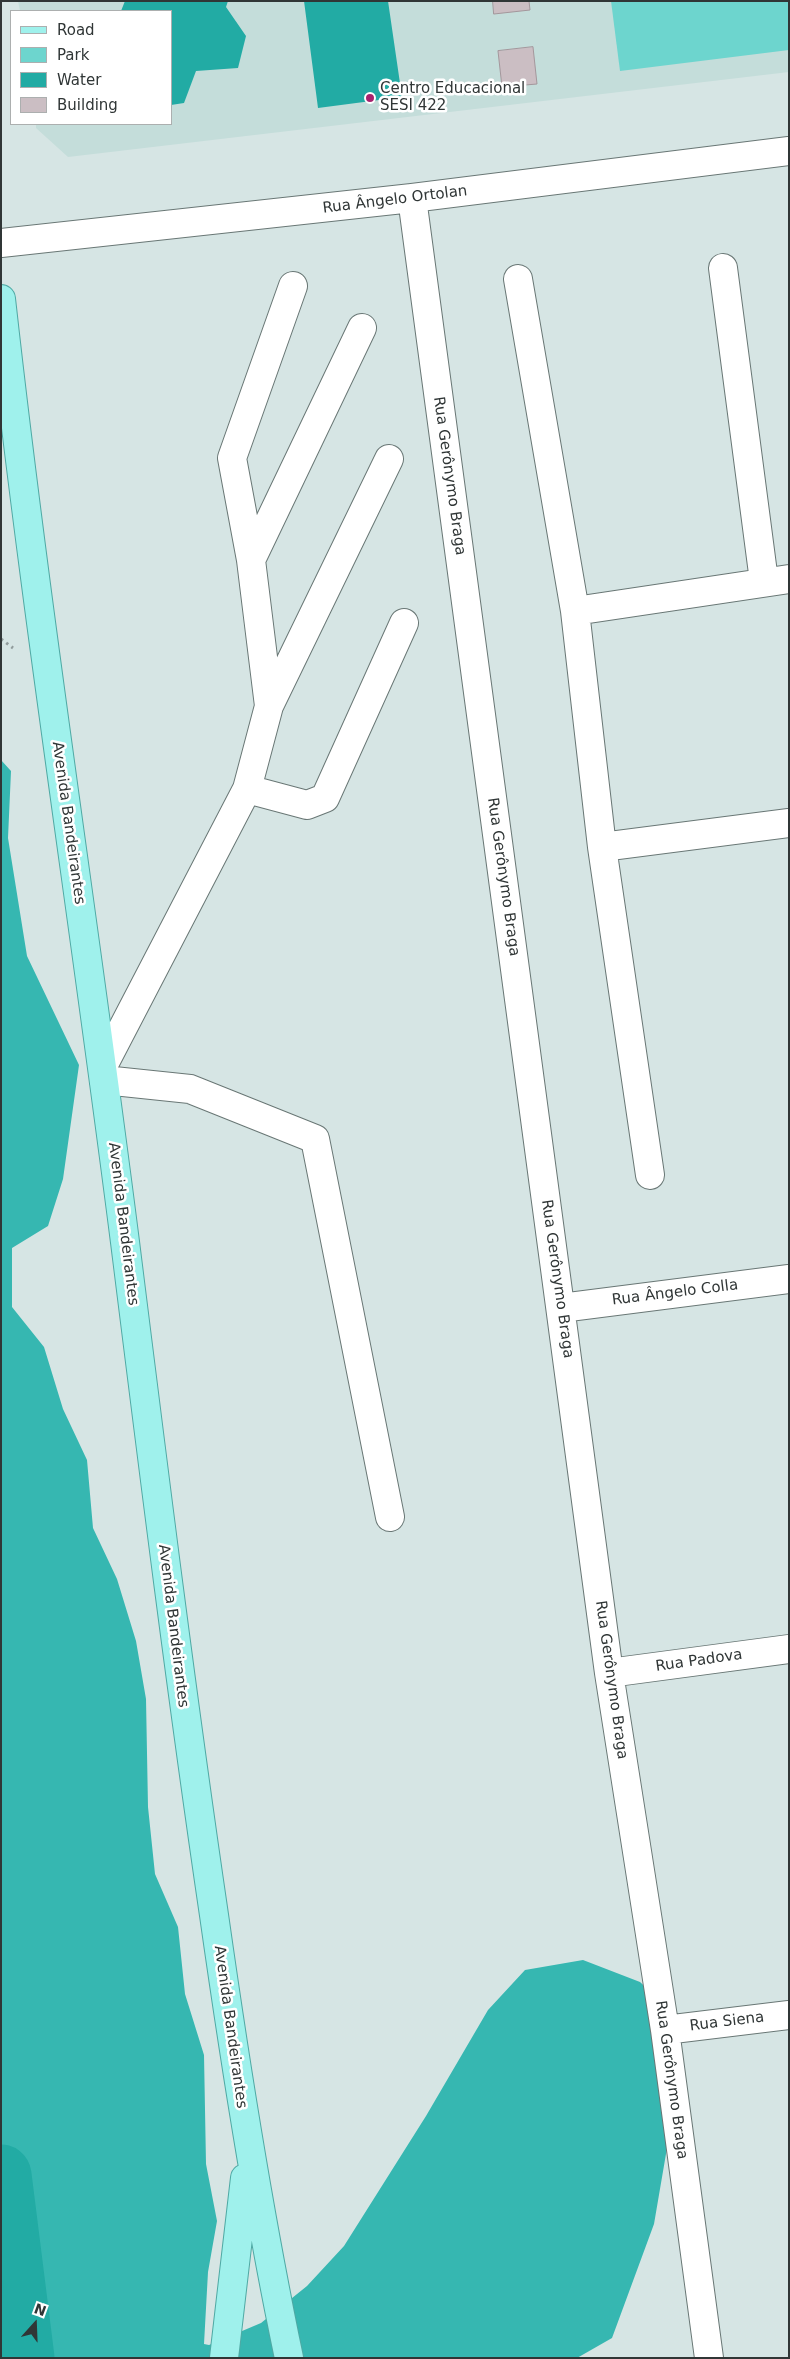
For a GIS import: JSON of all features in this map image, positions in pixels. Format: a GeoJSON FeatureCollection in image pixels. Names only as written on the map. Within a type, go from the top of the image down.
{"type":"FeatureCollection","features":[{"type":"Feature","properties":{"kind":"main road","name":"Avenida Bandeirantes"},"geometry":{"type":"LineString","coordinates":[[1,299],[47,675],[104,1073],[183,1707],[248,2149],[277,2309],[288,2358]]}},
{"type":"Feature","properties":{"kind":"main road","name":"Avenida Bandeirantes"},"geometry":{"type":"LineString","coordinates":[[224,2358],[248,2149]]}},
{"type":"Feature","properties":{"kind":"street","name":"Rua Ângelo Ortolan"},"geometry":{"type":"LineString","coordinates":[[1,243],[412,198],[789,151]]}},
{"type":"Feature","properties":{"kind":"street","name":"Rua Gerônymo Braga"},"geometry":{"type":"LineString","coordinates":[[412,198],[609,1673],[665,2030],[709,2358]]}},
{"type":"Feature","properties":{"kind":"street"},"geometry":{"type":"LineString","coordinates":[[574,611],[776,580],[723,268]]}},
{"type":"Feature","properties":{"kind":"street"},"geometry":{"type":"LineString","coordinates":[[518,279],[574,611],[602,847],[650,1175]]}},
{"type":"Feature","properties":{"kind":"street"},"geometry":{"type":"LineString","coordinates":[[269,706],[251,560],[232,458],[293,286]]}},
{"type":"Feature","properties":{"kind":"street"},"geometry":{"type":"LineString","coordinates":[[251,560],[362,328]]}},
{"type":"Feature","properties":{"kind":"street"},"geometry":{"type":"LineString","coordinates":[[389,459],[269,706],[247,789],[104,1073],[190,1089],[315,1140],[390,1517]]}},
{"type":"Feature","properties":{"kind":"street"},"geometry":{"type":"LineString","coordinates":[[247,789],[307,805],[325,798],[404,622]]}},
{"type":"Feature","properties":{"kind":"street"},"geometry":{"type":"LineString","coordinates":[[602,847],[789,823]]}},
{"type":"Feature","properties":{"kind":"street","name":"Rua Ângelo Colla"},"geometry":{"type":"LineString","coordinates":[[561,1308],[789,1279]]}},
{"type":"Feature","properties":{"kind":"street","name":"Rua Padova"},"geometry":{"type":"LineString","coordinates":[[609,1673],[789,1649]]}},
{"type":"Feature","properties":{"kind":"street","name":"Rua Siena"},"geometry":{"type":"LineString","coordinates":[[665,2030],[789,2014]]}},
{"type":"Feature","properties":{"kind":"shaded area","name":"Centro Educacional SESI 422"},"geometry":{"type":"Polygon","coordinates":[[[18,1],[789,1],[789,72],[68,157],[36,128],[36,125],[172,125],[172,10],[20,10],[18,1]]]}},
{"type":"Feature","properties":{"kind":"shaded area"},"geometry":{"type":"Polygon","coordinates":[[[1,760],[11,771],[8,838],[27,956],[79,1065],[63,1179],[48,1226],[12,1248],[12,1307],[44,1347],[63,1409],[87,1460],[93,1528],[117,1579],[136,1641],[146,1699],[148,1807],[155,1874],[178,1927],[185,1994],[204,2055],[206,2164],[217,2221],[208,2272],[204,2344],[209,2345],[261,2323],[307,2286],[344,2246],[426,2116],[488,2010],[525,1970],[583,1960],[640,1982],[679,2018],[680,2072],[654,2224],[612,2338],[577,2358],[1,2358],[1,760]]]}},
{"type":"Feature","properties":{"kind":"green space"},"geometry":{"type":"Polygon","coordinates":[[[611,1],[789,1],[789,50],[620,71],[611,1]]]}},
{"type":"Feature","properties":{"kind":"water"},"geometry":{"type":"Polygon","coordinates":[[[125,1],[228,1],[226,7],[246,36],[238,68],[196,71],[184,103],[172,105],[172,10],[121,10],[125,1]]]}},
{"type":"Feature","properties":{"kind":"water"},"geometry":{"type":"Polygon","coordinates":[[[304,1],[388,1],[402,97],[318,108],[304,1]]]}},
{"type":"Feature","properties":{"kind":"building"},"geometry":{"type":"Polygon","coordinates":[[[493,1],[529,1],[530,10],[494,14],[493,1]]]}},
{"type":"Feature","properties":{"kind":"building"},"geometry":{"type":"Polygon","coordinates":[[[533,47],[537,84],[502,87],[498,51],[533,47]]]}},
{"type":"Feature","properties":{"kind":"waterway"},"geometry":{"type":"LineString","coordinates":[[1,2175],[24,2358]]}},
{"type":"Feature","properties":{"kind":"place","name":"Centro Educacional SESI 422"},"geometry":{"type":"Point","coordinates":[370,98]}}]}
